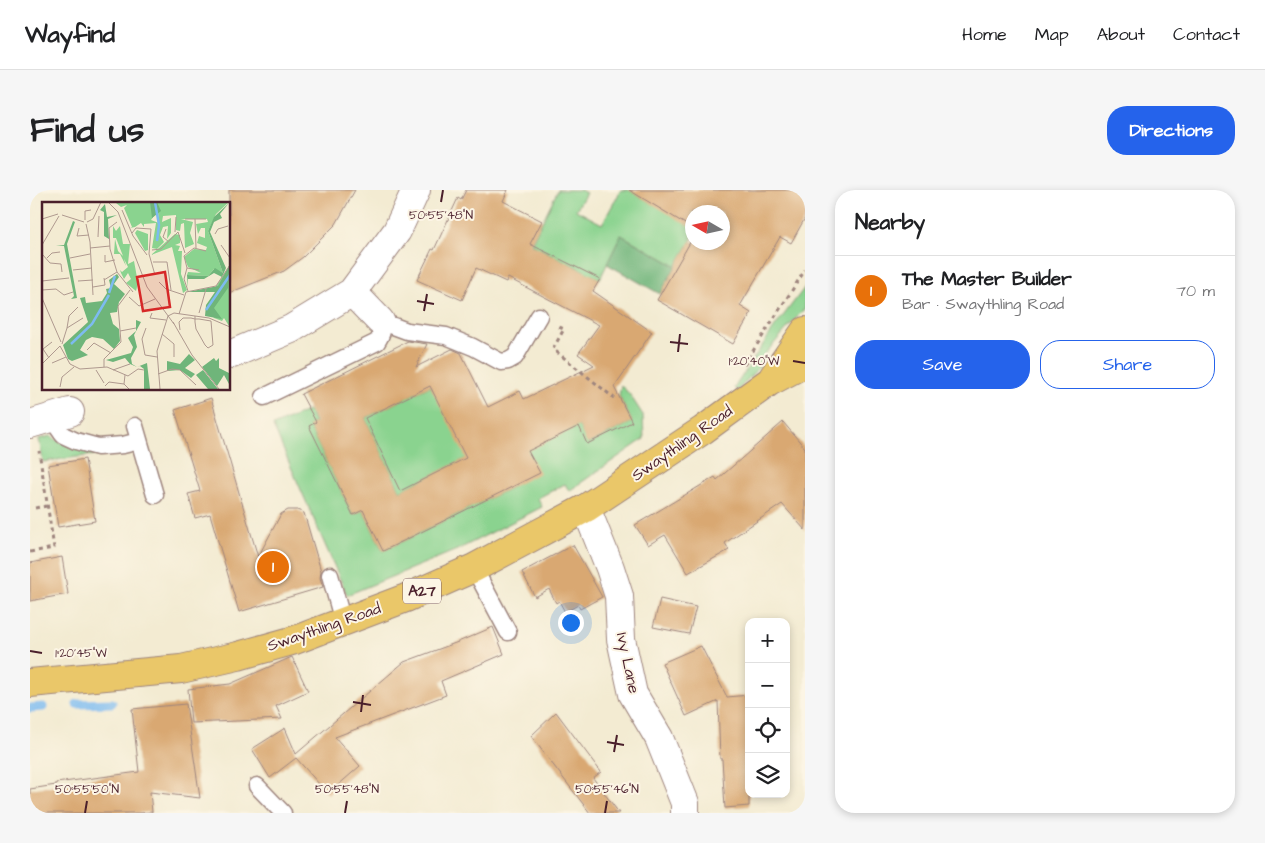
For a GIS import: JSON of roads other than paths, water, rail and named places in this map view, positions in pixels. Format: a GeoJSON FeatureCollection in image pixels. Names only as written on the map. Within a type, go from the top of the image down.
{"type":"FeatureCollection","features":[{"type":"Feature","properties":{"kind":"main road","name":"Swaythling Road"},"geometry":{"type":"LineString","coordinates":[[769,382],[805,331]]}},
{"type":"Feature","properties":{"kind":"main road","name":"Swaythling Road"},"geometry":{"type":"LineString","coordinates":[[30,683],[180,669],[238,656],[295,640],[406,598],[474,568],[586,508],[697,434],[769,382],[805,363]]}},
{"type":"Feature","properties":{"kind":"street"},"geometry":{"type":"LineString","coordinates":[[232,354],[291,329],[352,292],[397,231],[416,190]]}},
{"type":"Feature","properties":{"kind":"street"},"geometry":{"type":"LineString","coordinates":[[352,292],[380,321]]}},
{"type":"Feature","properties":{"kind":"street","name":"Ivy Lane"},"geometry":{"type":"LineString","coordinates":[[586,508],[619,596],[621,639],[632,694],[659,738],[684,803],[685,813]]}},
{"type":"Feature","properties":{"kind":"lane"},"geometry":{"type":"LineString","coordinates":[[380,321],[407,331],[446,336],[473,347],[501,362],[515,357],[538,316]]}},
{"type":"Feature","properties":{"kind":"lane"},"geometry":{"type":"LineString","coordinates":[[264,397],[377,342],[383,328],[380,321]]}},
{"type":"Feature","properties":{"kind":"lane"},"geometry":{"type":"LineString","coordinates":[[46,419],[63,435],[98,447],[123,445],[137,434],[155,495]]}},
{"type":"Feature","properties":{"kind":"lane"},"geometry":{"type":"LineString","coordinates":[[474,568],[508,632]]}},
{"type":"Feature","properties":{"kind":"lane"},"geometry":{"type":"LineString","coordinates":[[330,575],[343,622]]}},
{"type":"Feature","properties":{"kind":"lane"},"geometry":{"type":"LineString","coordinates":[[257,786],[283,813]]}},
{"type":"Feature","properties":{"kind":"waterway"},"geometry":{"type":"LineString","coordinates":[[77,704],[112,703]]}},
{"type":"Feature","properties":{"kind":"waterway"},"geometry":{"type":"LineString","coordinates":[[30,708],[43,707]]}},
{"type":"Feature","properties":{"kind":"place","name":"The Master Builder"},"geometry":{"type":"Point","coordinates":[273,567]}}]}
